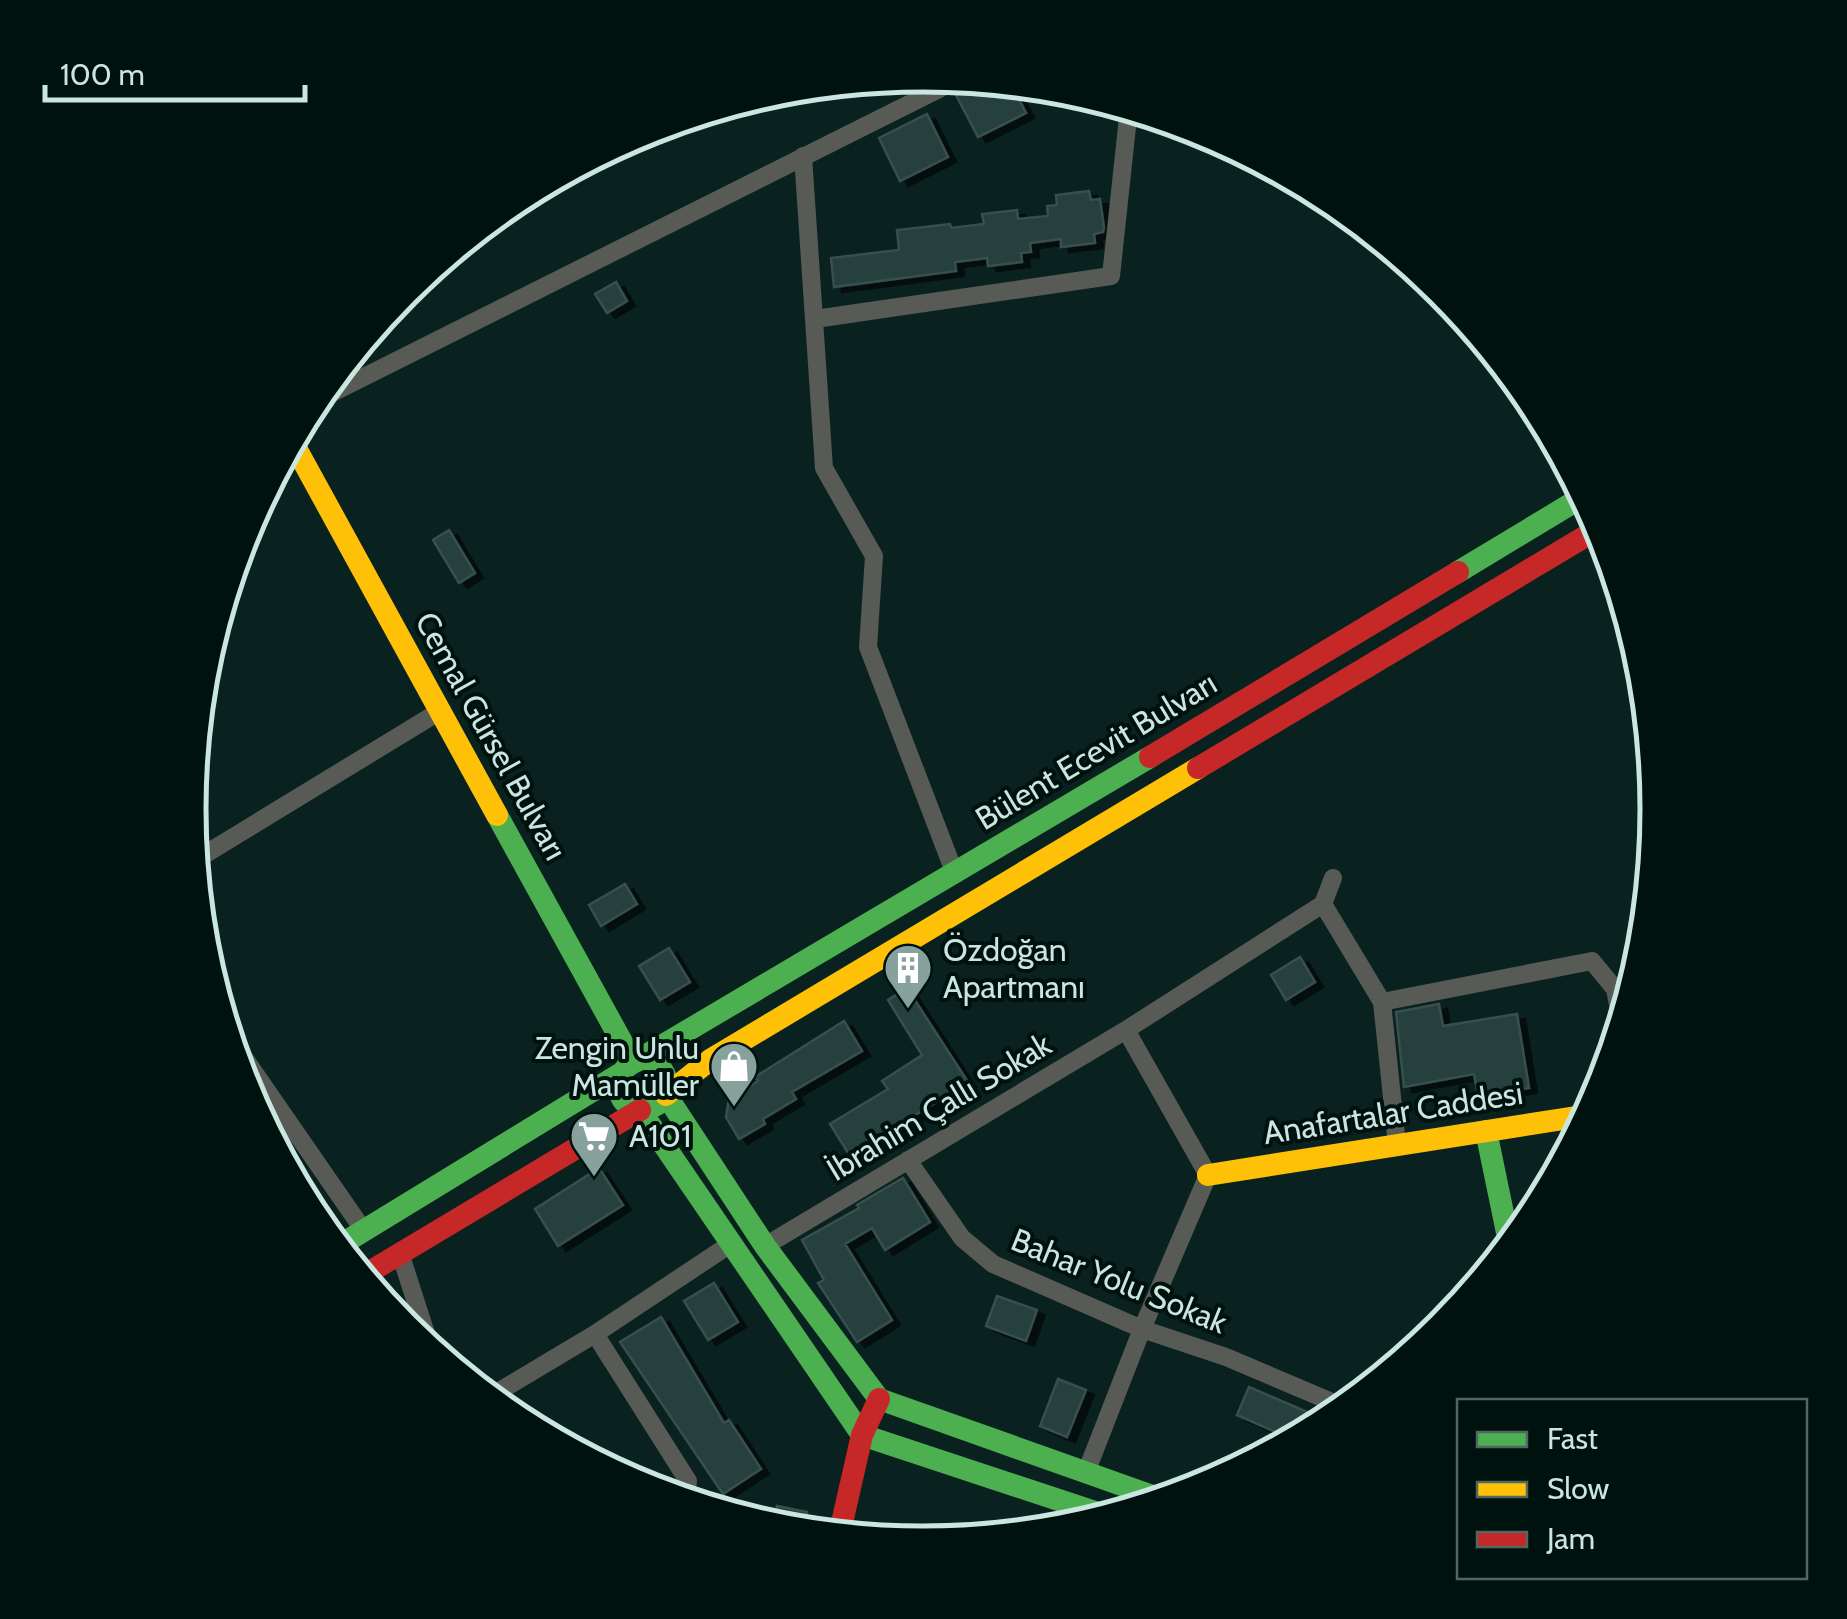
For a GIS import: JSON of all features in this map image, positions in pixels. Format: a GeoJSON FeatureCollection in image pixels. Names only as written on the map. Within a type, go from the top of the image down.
{"type":"FeatureCollection","features":[{"type":"Feature","properties":{"kind":"main road","name":"Cemal Gürsel Bulvarı"},"geometry":{"type":"LineString","coordinates":[[300,456],[631,1066]]}},
{"type":"Feature","properties":{"kind":"main road","name":"Bülent Ecevit Bulvarı"},"geometry":{"type":"LineString","coordinates":[[350,1240],[631,1066],[1572,503]]}},
{"type":"Feature","properties":{"kind":"main road"},"geometry":{"type":"LineString","coordinates":[[373,1269],[640,1110],[656,1107],[710,1060],[1586,536]]}},
{"type":"Feature","properties":{"kind":"main road"},"geometry":{"type":"LineString","coordinates":[[1085,1508],[862,1435],[640,1110],[620,1097],[618,1081],[631,1066],[657,1065],[663,1070],[666,1095],[765,1246],[879,1399],[1142,1492]]}},
{"type":"Feature","properties":{"kind":"main road","name":"Anafartalar Caddesi"},"geometry":{"type":"LineString","coordinates":[[1208,1175],[1571,1117]]}},
{"type":"Feature","properties":{"kind":"main road"},"geometry":{"type":"LineString","coordinates":[[1486,1131],[1506,1227]]}},
{"type":"Feature","properties":{"kind":"main road"},"geometry":{"type":"LineString","coordinates":[[843,1521],[862,1435],[879,1399]]}},
{"type":"Feature","properties":{"kind":"street"},"geometry":{"type":"LineString","coordinates":[[345,386],[930,92]]}},
{"type":"Feature","properties":{"kind":"street"},"geometry":{"type":"LineString","coordinates":[[815,319],[1111,276],[1127,123]]}},
{"type":"Feature","properties":{"kind":"street"},"geometry":{"type":"LineString","coordinates":[[803,156],[824,468],[874,556],[868,647],[955,874]]}},
{"type":"Feature","properties":{"kind":"street"},"geometry":{"type":"LineString","coordinates":[[208,853],[440,711]]}},
{"type":"Feature","properties":{"kind":"street"},"geometry":{"type":"LineString","coordinates":[[1334,878],[1323,904],[1382,1002],[1397,1145]]}},
{"type":"Feature","properties":{"kind":"street","name":"İbrahim Çallı Sokak"},"geometry":{"type":"LineString","coordinates":[[765,1246],[1126,1030],[1323,904]]}},
{"type":"Feature","properties":{"kind":"street"},"geometry":{"type":"LineString","coordinates":[[1382,1002],[1592,961],[1616,996]]}},
{"type":"Feature","properties":{"kind":"street"},"geometry":{"type":"LineString","coordinates":[[1086,1470],[1208,1175],[1126,1030]]}},
{"type":"Feature","properties":{"kind":"street"},"geometry":{"type":"LineString","coordinates":[[259,1078],[364,1231]]}},
{"type":"Feature","properties":{"kind":"street","name":"Bahar Yolu Sokak"},"geometry":{"type":"LineString","coordinates":[[908,1160],[962,1238],[994,1264],[1142,1329],[1226,1357],[1329,1401]]}},
{"type":"Feature","properties":{"kind":"street"},"geometry":{"type":"LineString","coordinates":[[502,1389],[596,1334],[729,1245]]}},
{"type":"Feature","properties":{"kind":"street"},"geometry":{"type":"LineString","coordinates":[[400,1253],[422,1321]]}},
{"type":"Feature","properties":{"kind":"street"},"geometry":{"type":"LineString","coordinates":[[596,1334],[688,1480],[687,1486]]}},
{"type":"Feature","properties":{"kind":"street"},"geometry":{"type":"LineString","coordinates":[[1068,1512],[1071,1503]]}},
{"type":"Feature","properties":{"kind":"building"},"geometry":{"type":"Polygon","coordinates":[[[956,95],[1019,99],[1026,113],[978,137],[956,95]]]}},
{"type":"Feature","properties":{"kind":"building"},"geometry":{"type":"Polygon","coordinates":[[[927,114],[948,157],[900,181],[879,138],[927,114]]]}},
{"type":"Feature","properties":{"kind":"building"},"geometry":{"type":"Polygon","coordinates":[[[1089,191],[1091,200],[1100,199],[1104,228],[1094,234],[1095,243],[1061,247],[1061,239],[1030,243],[1031,252],[1021,253],[1022,262],[988,266],[987,258],[955,262],[956,271],[834,287],[831,258],[899,250],[897,230],[984,224],[982,214],[1017,210],[1018,219],[1048,216],[1047,206],[1057,205],[1056,195],[1089,191]]]}},
{"type":"Feature","properties":{"kind":"building"},"geometry":{"type":"Polygon","coordinates":[[[616,282],[627,301],[607,313],[595,294],[616,282]]]}},
{"type":"Feature","properties":{"kind":"building"},"geometry":{"type":"Polygon","coordinates":[[[449,530],[475,573],[459,583],[433,540],[449,530]]]}},
{"type":"Feature","properties":{"kind":"building"},"geometry":{"type":"Polygon","coordinates":[[[625,884],[637,904],[601,926],[589,905],[625,884]]]}},
{"type":"Feature","properties":{"kind":"building"},"geometry":{"type":"Polygon","coordinates":[[[669,948],[690,982],[660,1000],[639,966],[669,948]]]}},
{"type":"Feature","properties":{"kind":"building"},"geometry":{"type":"Polygon","coordinates":[[[1300,957],[1315,982],[1286,1000],[1271,975],[1300,957]]]}},
{"type":"Feature","properties":{"kind":"building"},"geometry":{"type":"Polygon","coordinates":[[[907,988],[968,1082],[850,1156],[830,1124],[888,1089],[882,1081],[922,1055],[888,1000],[907,988]]]}},
{"type":"Feature","properties":{"kind":"building"},"geometry":{"type":"Polygon","coordinates":[[[1439,1004],[1443,1026],[1517,1014],[1529,1088],[1478,1096],[1474,1074],[1404,1087],[1396,1012],[1439,1004]]]}},
{"type":"Feature","properties":{"kind":"building"},"geometry":{"type":"Polygon","coordinates":[[[844,1021],[862,1051],[792,1092],[796,1099],[739,1139],[726,1117],[729,1098],[844,1021]]]}},
{"type":"Feature","properties":{"kind":"building"},"geometry":{"type":"Polygon","coordinates":[[[599,1168],[623,1205],[558,1246],[535,1209],[599,1168]]]}},
{"type":"Feature","properties":{"kind":"building"},"geometry":{"type":"Polygon","coordinates":[[[903,1178],[930,1222],[885,1250],[872,1228],[845,1244],[892,1320],[857,1342],[818,1283],[824,1280],[802,1240],[903,1178]]]}},
{"type":"Feature","properties":{"kind":"building"},"geometry":{"type":"Polygon","coordinates":[[[714,1283],[738,1322],[708,1340],[684,1301],[714,1283]]]}},
{"type":"Feature","properties":{"kind":"building"},"geometry":{"type":"Polygon","coordinates":[[[997,1296],[1037,1310],[1026,1341],[986,1326],[997,1296]]]}},
{"type":"Feature","properties":{"kind":"building"},"geometry":{"type":"Polygon","coordinates":[[[661,1317],[724,1423],[729,1420],[761,1469],[723,1494],[620,1342],[661,1317]]]}},
{"type":"Feature","properties":{"kind":"building"},"geometry":{"type":"Polygon","coordinates":[[[1058,1379],[1086,1390],[1067,1437],[1040,1426],[1058,1379]]]}},
{"type":"Feature","properties":{"kind":"building"},"geometry":{"type":"Polygon","coordinates":[[[1249,1387],[1311,1413],[1277,1433],[1237,1415],[1249,1387]]]}},
{"type":"Feature","properties":{"kind":"building"},"geometry":{"type":"Polygon","coordinates":[[[777,1506],[807,1512],[806,1516],[776,1511],[777,1506]]]}},
{"type":"Feature","properties":{"kind":"traffic: fast"},"geometry":{"type":"LineString","coordinates":[[1458,572],[1572,503]]}},
{"type":"Feature","properties":{"kind":"traffic: fast"},"geometry":{"type":"LineString","coordinates":[[641,1060],[662,1071],[666,1092],[651,1108],[639,1109],[622,1098],[620,1085],[626,1067],[1150,757]]}},
{"type":"Feature","properties":{"kind":"traffic: fast"},"geometry":{"type":"LineString","coordinates":[[497,815],[633,1062]]}},
{"type":"Feature","properties":{"kind":"traffic: fast"},"geometry":{"type":"LineString","coordinates":[[350,1239],[620,1074]]}},
{"type":"Feature","properties":{"kind":"traffic: fast"},"geometry":{"type":"LineString","coordinates":[[666,1095],[765,1246],[879,1399],[1141,1492]]}},
{"type":"Feature","properties":{"kind":"traffic: fast"},"geometry":{"type":"LineString","coordinates":[[640,1110],[862,1435],[1083,1508]]}},
{"type":"Feature","properties":{"kind":"traffic: fast"},"geometry":{"type":"LineString","coordinates":[[1486,1131],[1506,1227]]}},
{"type":"Feature","properties":{"kind":"traffic: slow"},"geometry":{"type":"LineString","coordinates":[[300,456],[497,815]]}},
{"type":"Feature","properties":{"kind":"traffic: slow"},"geometry":{"type":"LineString","coordinates":[[666,1095],[710,1060],[1198,768]]}},
{"type":"Feature","properties":{"kind":"traffic: slow"},"geometry":{"type":"LineString","coordinates":[[1208,1175],[1571,1118]]}},
{"type":"Feature","properties":{"kind":"traffic: jam"},"geometry":{"type":"LineString","coordinates":[[1198,768],[1586,536]]}},
{"type":"Feature","properties":{"kind":"traffic: jam"},"geometry":{"type":"LineString","coordinates":[[1150,757],[1458,572]]}},
{"type":"Feature","properties":{"kind":"traffic: jam"},"geometry":{"type":"LineString","coordinates":[[374,1269],[640,1110]]}},
{"type":"Feature","properties":{"kind":"traffic: jam"},"geometry":{"type":"LineString","coordinates":[[842,1521],[862,1435],[879,1399]]}},
{"type":"Feature","properties":{"kind":"place","name":"Özdoğan Apartmanı"},"geometry":{"type":"Point","coordinates":[908,1010]}},
{"type":"Feature","properties":{"kind":"place","name":"Zengin Unlu Mamüller"},"geometry":{"type":"Point","coordinates":[734,1108]}},
{"type":"Feature","properties":{"kind":"place","name":"A101"},"geometry":{"type":"Point","coordinates":[594,1178]}}]}
